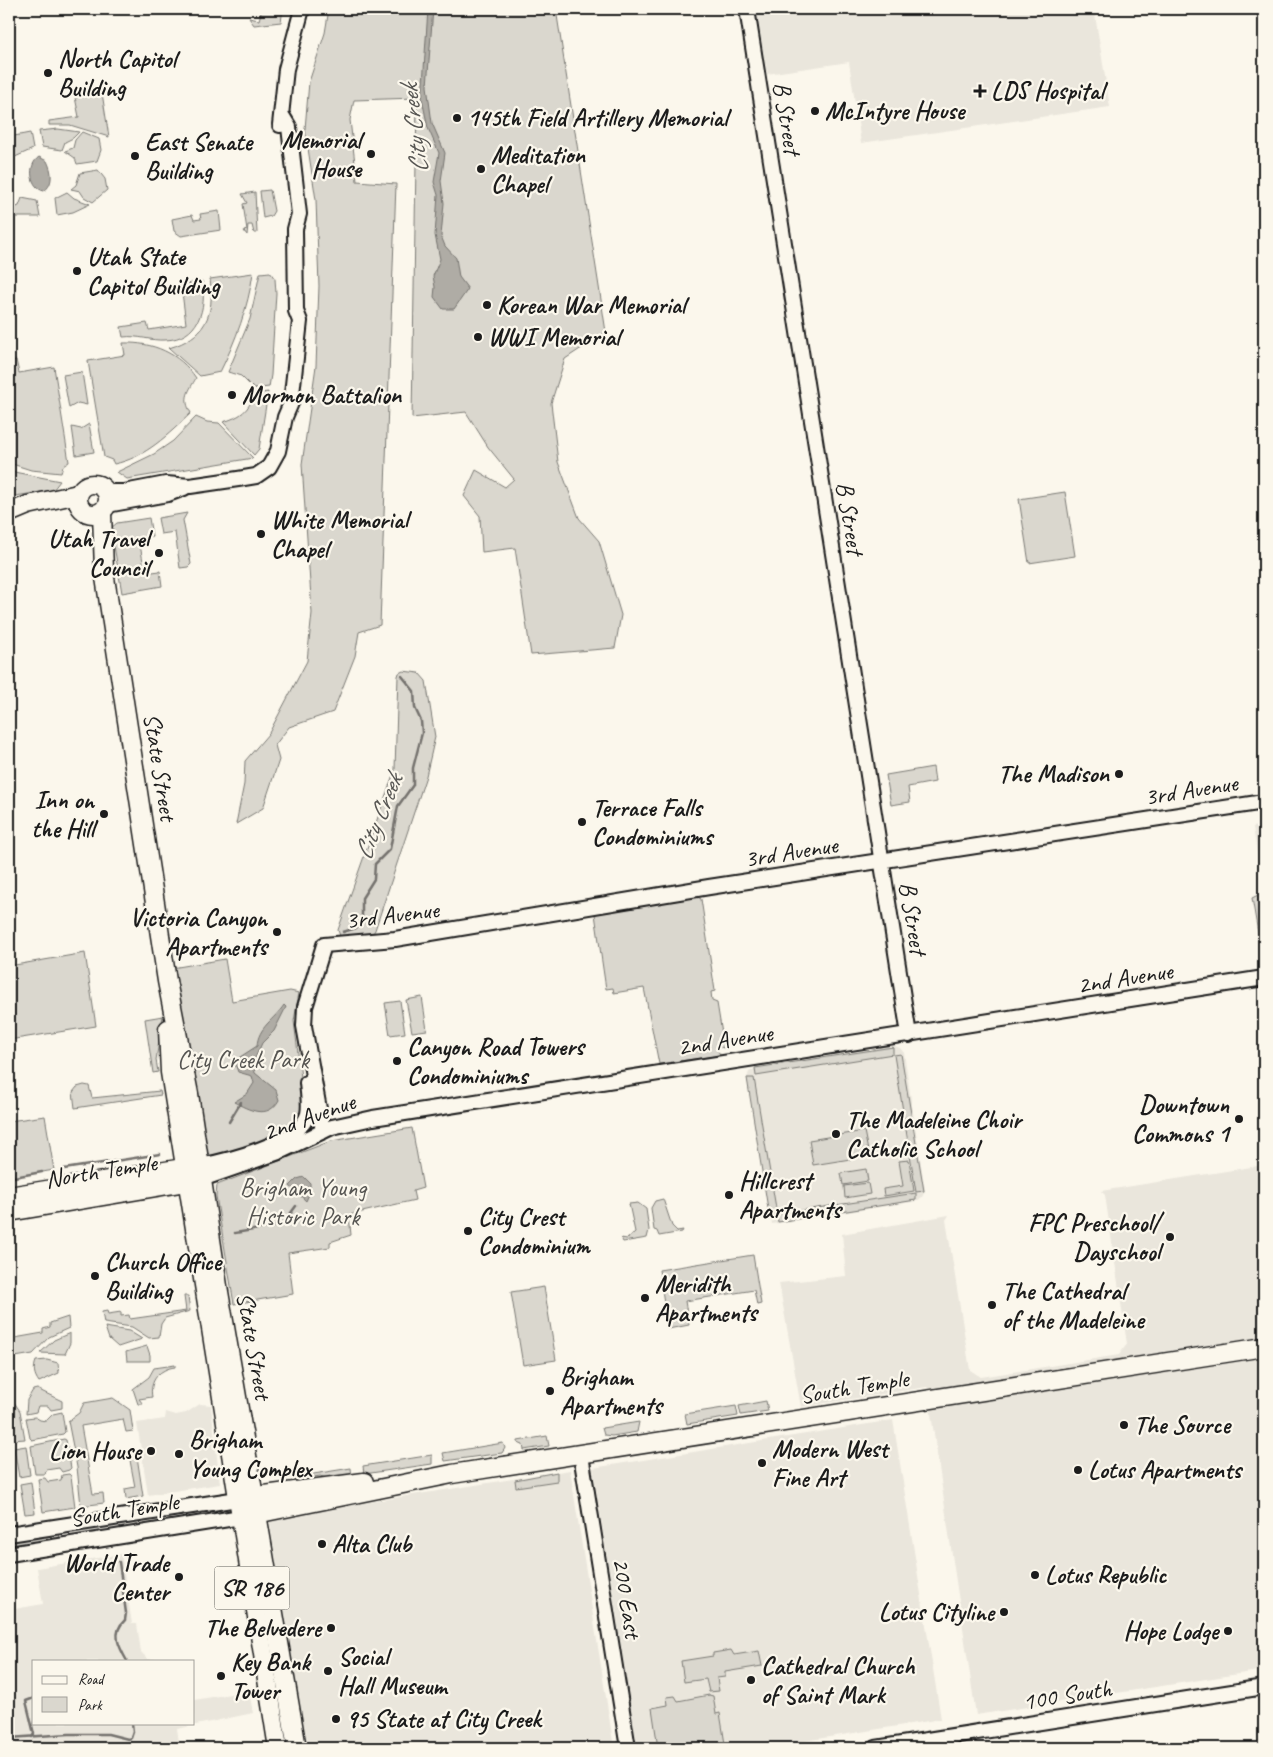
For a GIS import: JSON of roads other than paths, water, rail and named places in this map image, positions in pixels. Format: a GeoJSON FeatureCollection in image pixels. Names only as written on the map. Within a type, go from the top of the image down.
{"type":"FeatureCollection","features":[{"type":"Feature","properties":{"kind":"main road"},"geometry":{"type":"LineString","coordinates":[[9,513],[29,514],[94,504]]}},
{"type":"Feature","properties":{"kind":"main road","name":"State Street"},"geometry":{"type":"LineString","coordinates":[[94,504],[167,981],[169,1058],[194,1174],[249,1516],[297,1748]]}},
{"type":"Feature","properties":{"kind":"main road","name":"North Temple"},"geometry":{"type":"LineString","coordinates":[[9,1196],[194,1174]]}},
{"type":"Feature","properties":{"kind":"main road","name":"North Temple"},"geometry":{"type":"LineString","coordinates":[[9,1212],[194,1174]]}},
{"type":"Feature","properties":{"kind":"main road","name":"South Temple"},"geometry":{"type":"LineString","coordinates":[[246,1498],[366,1482],[452,1474],[581,1455],[1264,1347]]}},
{"type":"Feature","properties":{"kind":"main road","name":"South Temple"},"geometry":{"type":"LineString","coordinates":[[249,1516],[452,1474]]}},
{"type":"Feature","properties":{"kind":"main road","name":"State Street"},"geometry":{"type":"LineString","coordinates":[[249,1516],[278,1748]]}},
{"type":"Feature","properties":{"kind":"street"},"geometry":{"type":"LineString","coordinates":[[94,504],[168,494],[190,486],[256,476],[265,470],[277,456],[284,417],[282,402],[291,321],[296,311],[295,229],[290,215],[280,128],[283,117],[286,70],[302,9]]}},
{"type":"Feature","properties":{"kind":"street","name":"B Street"},"geometry":{"type":"LineString","coordinates":[[747,9],[909,1034]]}},
{"type":"Feature","properties":{"kind":"street","name":"3rd Avenue"},"geometry":{"type":"LineString","coordinates":[[309,1053],[304,1026],[305,1007],[324,945],[404,938],[881,860],[1264,802]]}},
{"type":"Feature","properties":{"kind":"street","name":"2nd Avenue"},"geometry":{"type":"LineString","coordinates":[[194,1174],[279,1152],[323,1130],[374,1118],[1264,978]]}},
{"type":"Feature","properties":{"kind":"street"},"geometry":{"type":"LineString","coordinates":[[309,1053],[323,1130]]}},
{"type":"Feature","properties":{"kind":"street","name":"2nd Avenue"},"geometry":{"type":"LineString","coordinates":[[194,1174],[296,1132],[304,1123],[309,1105],[306,1080],[309,1053]]}},
{"type":"Feature","properties":{"kind":"street","name":"200 East"},"geometry":{"type":"LineString","coordinates":[[581,1455],[628,1748]]}},
{"type":"Feature","properties":{"kind":"street","name":"South Temple"},"geometry":{"type":"LineString","coordinates":[[9,1534],[246,1498]]}},
{"type":"Feature","properties":{"kind":"street","name":"South Temple"},"geometry":{"type":"LineString","coordinates":[[9,1554],[249,1516]]}},
{"type":"Feature","properties":{"kind":"street","name":"100 South"},"geometry":{"type":"LineString","coordinates":[[876,1748],[1264,1687]]}},
{"type":"Feature","properties":{"kind":"waterway","name":"City Creek"},"geometry":{"type":"LineString","coordinates":[[343,932],[356,928],[362,921],[362,898],[374,879],[375,864],[390,849],[398,806],[413,785],[413,768],[422,733],[421,721],[415,708],[414,691],[402,676]]}},
{"type":"Feature","properties":{"kind":"waterway"},"geometry":{"type":"LineString","coordinates":[[229,1122],[241,1102]]}},
{"type":"Feature","properties":{"kind":"waterway","name":"City Creek"},"geometry":{"type":"LineString","coordinates":[[64,1169],[160,1154]]}},
{"type":"Feature","properties":{"kind":"waterway","name":"City Creek"},"geometry":{"type":"LineString","coordinates":[[14,1177],[42,1172]]}},
{"type":"Feature","properties":{"kind":"waterway"},"geometry":{"type":"LineString","coordinates":[[235,1233],[282,1225],[296,1206]]}},
{"type":"Feature","properties":{"kind":"waterway"},"geometry":{"type":"LineString","coordinates":[[119,1562],[126,1613],[125,1620],[117,1635],[121,1651],[126,1660]]}},
{"type":"Feature","properties":{"kind":"waterway"},"geometry":{"type":"LineString","coordinates":[[32,1699],[26,1701],[34,1734],[32,1737]]}},
{"type":"Feature","properties":{"kind":"waterway"},"geometry":{"type":"LineString","coordinates":[[9,1738],[69,1734],[108,1734],[128,1739],[131,1738],[133,1732],[132,1724]]}},
{"type":"Feature","properties":{"kind":"place","name":"North Capitol Building"},"geometry":{"type":"Point","coordinates":[48,73]}},
{"type":"Feature","properties":{"kind":"place","name":"LDS Hospital"},"geometry":{"type":"Point","coordinates":[980,91]}},
{"type":"Feature","properties":{"kind":"place","name":"McIntyre House"},"geometry":{"type":"Point","coordinates":[815,111]}},
{"type":"Feature","properties":{"kind":"place","name":"145th Field Artillery Memorial"},"geometry":{"type":"Point","coordinates":[457,118]}},
{"type":"Feature","properties":{"kind":"place","name":"Memorial House"},"geometry":{"type":"Point","coordinates":[371,154]}},
{"type":"Feature","properties":{"kind":"place","name":"East Senate Building"},"geometry":{"type":"Point","coordinates":[135,156]}},
{"type":"Feature","properties":{"kind":"place","name":"Meditation Chapel"},"geometry":{"type":"Point","coordinates":[481,169]}},
{"type":"Feature","properties":{"kind":"place","name":"Utah State Capitol Building"},"geometry":{"type":"Point","coordinates":[77,271]}},
{"type":"Feature","properties":{"kind":"place","name":"Korean War Memorial"},"geometry":{"type":"Point","coordinates":[487,305]}},
{"type":"Feature","properties":{"kind":"place","name":"WWI Memorial"},"geometry":{"type":"Point","coordinates":[478,337]}},
{"type":"Feature","properties":{"kind":"place","name":"Mormon Battalion"},"geometry":{"type":"Point","coordinates":[232,395]}},
{"type":"Feature","properties":{"kind":"place","name":"White Memorial Chapel"},"geometry":{"type":"Point","coordinates":[261,534]}},
{"type":"Feature","properties":{"kind":"place","name":"Utah Travel Council"},"geometry":{"type":"Point","coordinates":[159,553]}},
{"type":"Feature","properties":{"kind":"place","name":"The Madison"},"geometry":{"type":"Point","coordinates":[1119,774]}},
{"type":"Feature","properties":{"kind":"place","name":"Inn on the Hill"},"geometry":{"type":"Point","coordinates":[104,814]}},
{"type":"Feature","properties":{"kind":"place","name":"Terrace Falls Condominiums"},"geometry":{"type":"Point","coordinates":[582,822]}},
{"type":"Feature","properties":{"kind":"place","name":"Victoria Canyon Apartments"},"geometry":{"type":"Point","coordinates":[277,932]}},
{"type":"Feature","properties":{"kind":"place","name":"Canyon Road Towers Condominiums"},"geometry":{"type":"Point","coordinates":[397,1061]}},
{"type":"Feature","properties":{"kind":"place","name":"Downtown Commons 1"},"geometry":{"type":"Point","coordinates":[1239,1119]}},
{"type":"Feature","properties":{"kind":"place","name":"The Madeleine Choir Catholic School"},"geometry":{"type":"Point","coordinates":[836,1134]}},
{"type":"Feature","properties":{"kind":"place","name":"Hillcrest Apartments"},"geometry":{"type":"Point","coordinates":[729,1195]}},
{"type":"Feature","properties":{"kind":"place","name":"City Crest Condominium"},"geometry":{"type":"Point","coordinates":[468,1231]}},
{"type":"Feature","properties":{"kind":"place","name":"FPC Preschool/ Dayschool"},"geometry":{"type":"Point","coordinates":[1170,1237]}},
{"type":"Feature","properties":{"kind":"place","name":"Church Office Building"},"geometry":{"type":"Point","coordinates":[95,1276]}},
{"type":"Feature","properties":{"kind":"place","name":"Meridith Apartments"},"geometry":{"type":"Point","coordinates":[645,1298]}},
{"type":"Feature","properties":{"kind":"place","name":"The Cathedral of the Madeleine"},"geometry":{"type":"Point","coordinates":[992,1305]}},
{"type":"Feature","properties":{"kind":"place","name":"Brigham Apartments"},"geometry":{"type":"Point","coordinates":[550,1391]}},
{"type":"Feature","properties":{"kind":"place","name":"The Source"},"geometry":{"type":"Point","coordinates":[1124,1425]}},
{"type":"Feature","properties":{"kind":"place","name":"Lion House"},"geometry":{"type":"Point","coordinates":[151,1451]}},
{"type":"Feature","properties":{"kind":"place","name":"Brigham Young Complex"},"geometry":{"type":"Point","coordinates":[179,1454]}},
{"type":"Feature","properties":{"kind":"place","name":"Modern West Fine Art"},"geometry":{"type":"Point","coordinates":[762,1463]}},
{"type":"Feature","properties":{"kind":"place","name":"Lotus Apartments"},"geometry":{"type":"Point","coordinates":[1078,1470]}},
{"type":"Feature","properties":{"kind":"place","name":"Alta Club"},"geometry":{"type":"Point","coordinates":[322,1544]}},
{"type":"Feature","properties":{"kind":"place","name":"Lotus Republic"},"geometry":{"type":"Point","coordinates":[1035,1575]}},
{"type":"Feature","properties":{"kind":"place","name":"World Trade Center"},"geometry":{"type":"Point","coordinates":[179,1577]}},
{"type":"Feature","properties":{"kind":"place","name":"Lotus Cityline"},"geometry":{"type":"Point","coordinates":[1004,1612]}},
{"type":"Feature","properties":{"kind":"place","name":"The Belvedere"},"geometry":{"type":"Point","coordinates":[331,1628]}},
{"type":"Feature","properties":{"kind":"place","name":"Hope Lodge"},"geometry":{"type":"Point","coordinates":[1228,1631]}},
{"type":"Feature","properties":{"kind":"place","name":"Social Hall Museum"},"geometry":{"type":"Point","coordinates":[328,1671]}},
{"type":"Feature","properties":{"kind":"place","name":"Key Bank Tower"},"geometry":{"type":"Point","coordinates":[221,1676]}},
{"type":"Feature","properties":{"kind":"place","name":"Cathedral Church of Saint Mark"},"geometry":{"type":"Point","coordinates":[751,1680]}},
{"type":"Feature","properties":{"kind":"place","name":"95 State at City Creek"},"geometry":{"type":"Point","coordinates":[336,1719]}},
{"type":"Feature","properties":{"kind":"park label","name":"City Creek Park"},"geometry":{"type":"Point","coordinates":[243,1060]}},
{"type":"Feature","properties":{"kind":"park label","name":"Brigham Young Historic Park"},"geometry":{"type":"Point","coordinates":[303,1202]}}]}
